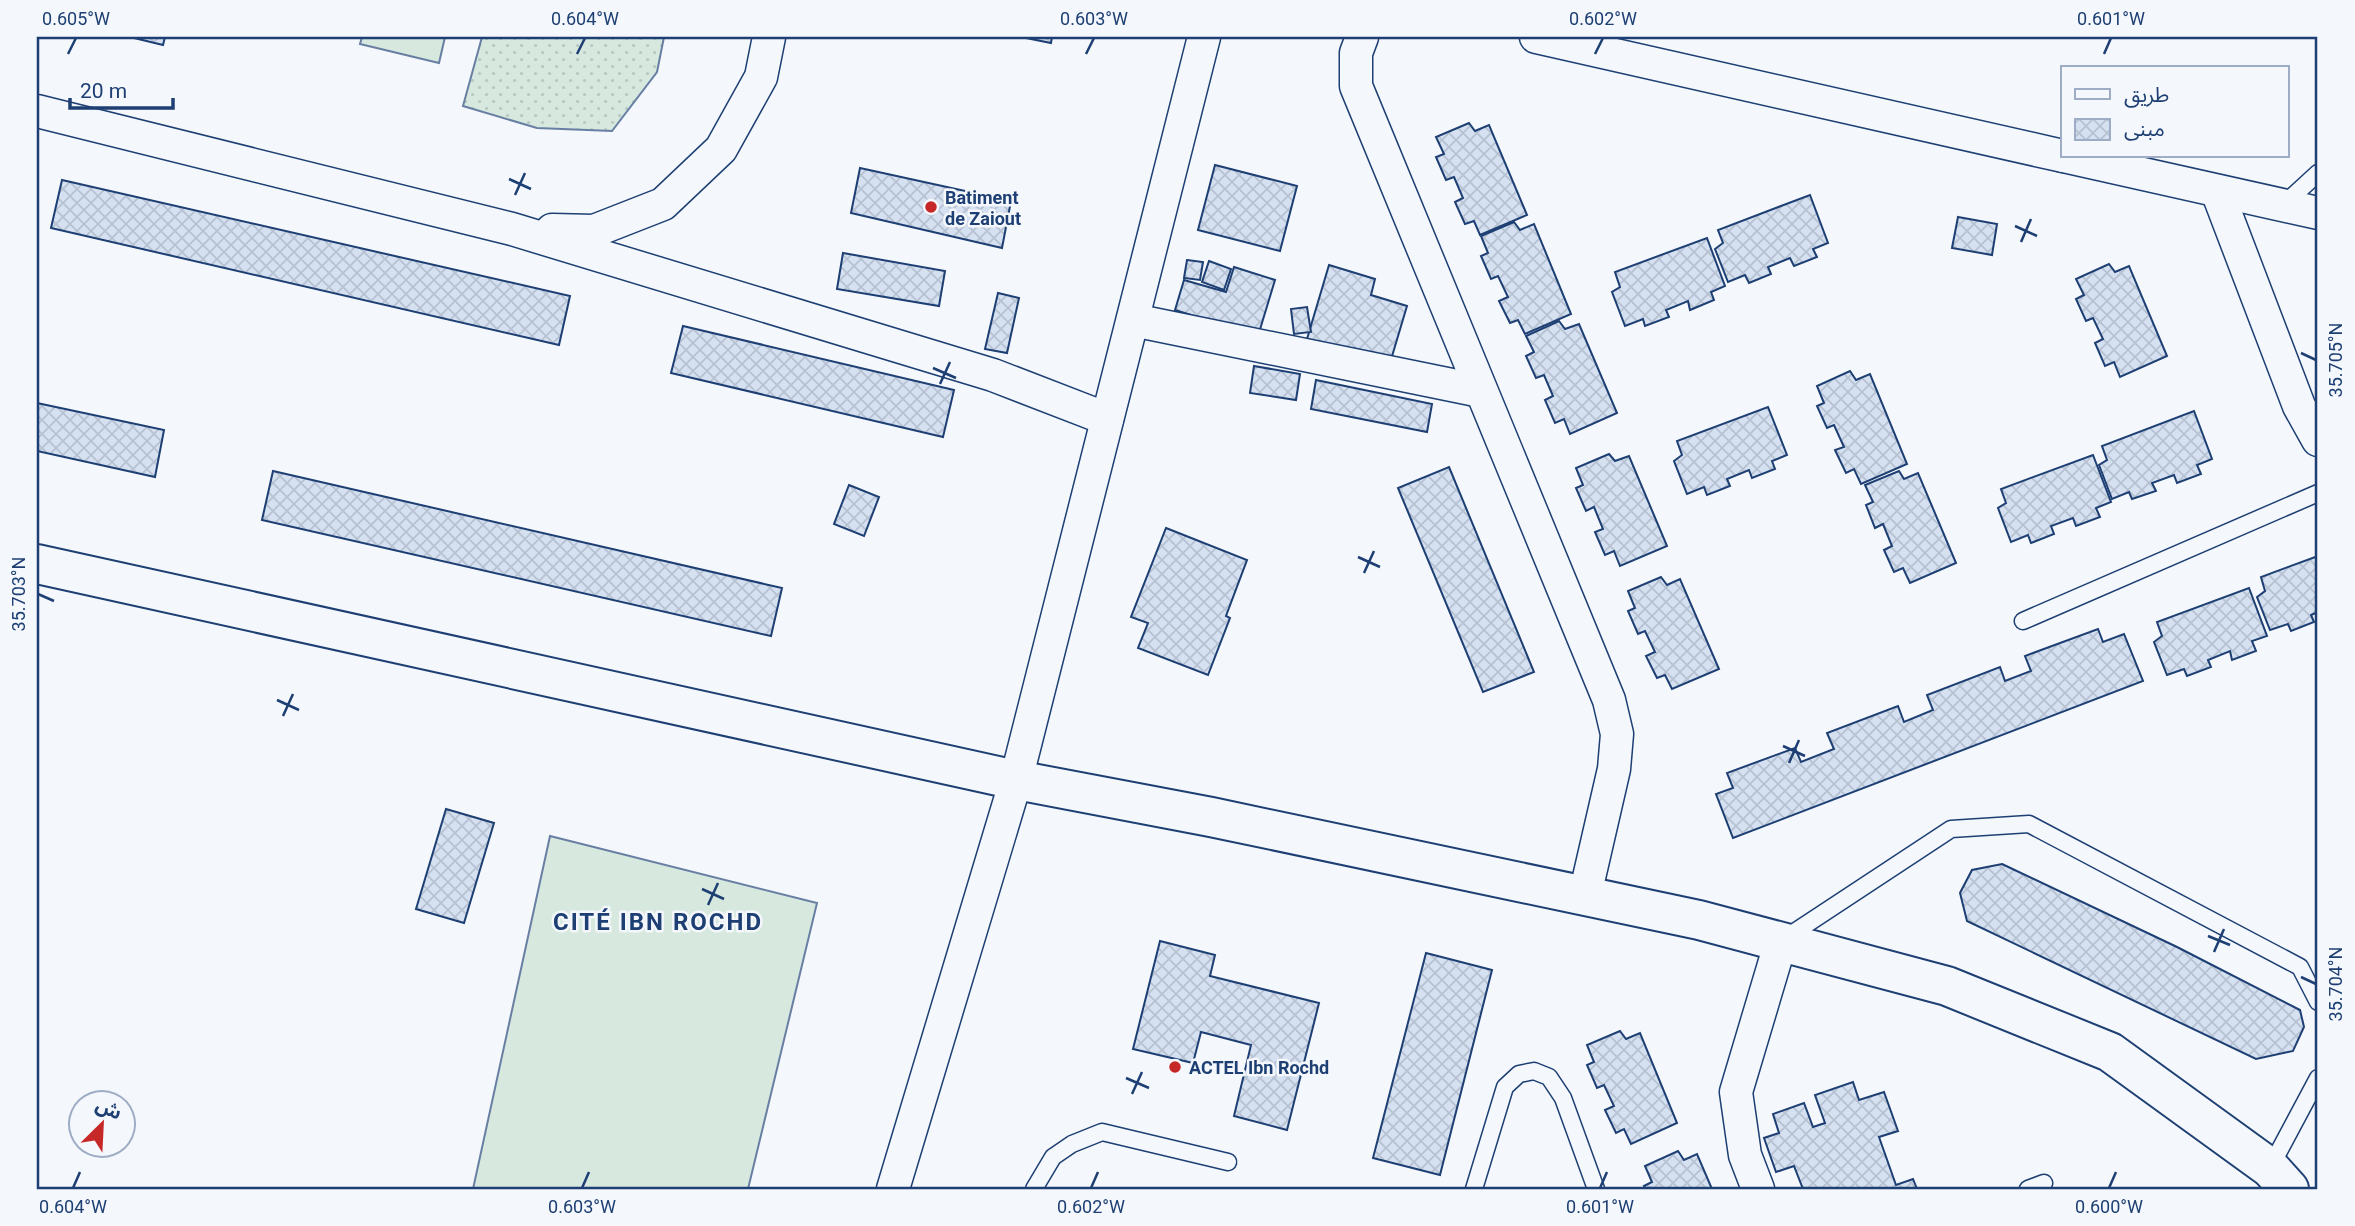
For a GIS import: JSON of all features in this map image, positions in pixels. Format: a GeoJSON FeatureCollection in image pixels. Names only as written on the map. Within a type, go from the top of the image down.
{"type":"FeatureCollection","features":[{"type":"Feature","properties":{"kind":"street"},"geometry":{"type":"LineString","coordinates":[[512,229],[594,231],[663,204],[721,149],[761,77],[768,37]]}},
{"type":"Feature","properties":{"kind":"street"},"geometry":{"type":"LineString","coordinates":[[892,1189],[1016,780],[1204,37]]}},
{"type":"Feature","properties":{"kind":"street"},"geometry":{"type":"LineString","coordinates":[[1362,37],[1356,53],[1356,86],[1609,700],[1617,734],[1614,769],[1585,895]]}},
{"type":"Feature","properties":{"kind":"street"},"geometry":{"type":"LineString","coordinates":[[1536,37],[2061,156]]}},
{"type":"Feature","properties":{"kind":"street"},"geometry":{"type":"LineString","coordinates":[[37,111],[512,229],[993,375],[1107,419]]}},
{"type":"Feature","properties":{"kind":"street"},"geometry":{"type":"LineString","coordinates":[[2072,158],[2318,213]]}},
{"type":"Feature","properties":{"kind":"street"},"geometry":{"type":"LineString","coordinates":[[2217,191],[2299,406],[2318,440]]}},
{"type":"Feature","properties":{"kind":"street"},"geometry":{"type":"LineString","coordinates":[[1133,320],[1481,391]]}},
{"type":"Feature","properties":{"kind":"street"},"geometry":{"type":"LineString","coordinates":[[37,565],[1016,780],[1211,817],[1699,919],[1947,986],[2110,1052],[2280,1178]]}},
{"type":"Feature","properties":{"kind":"street"},"geometry":{"type":"LineString","coordinates":[[1758,1189],[1745,1155],[1736,1092],[1781,941]]}},
{"type":"Feature","properties":{"kind":"lane"},"geometry":{"type":"LineString","coordinates":[[2283,205],[2318,173]]}},
{"type":"Feature","properties":{"kind":"lane"},"geometry":{"type":"LineString","coordinates":[[2023,621],[2318,493]]}},
{"type":"Feature","properties":{"kind":"lane"},"geometry":{"type":"LineString","coordinates":[[1781,941],[1951,829],[2029,824],[2300,967],[2318,1002]]}},
{"type":"Feature","properties":{"kind":"lane"},"geometry":{"type":"LineString","coordinates":[[1474,1189],[1505,1087],[1519,1074],[1534,1071],[1549,1077],[1563,1098],[1595,1189]]}},
{"type":"Feature","properties":{"kind":"lane"},"geometry":{"type":"LineString","coordinates":[[2280,1178],[2318,1078]]}},
{"type":"Feature","properties":{"kind":"lane"},"geometry":{"type":"LineString","coordinates":[[1034,1189],[1054,1157],[1072,1144],[1102,1132],[1228,1162]]}},
{"type":"Feature","properties":{"kind":"lane"},"geometry":{"type":"LineString","coordinates":[[2028,1189],[2044,1183]]}},
{"type":"Feature","properties":{"kind":"shaded area"},"geometry":{"type":"Polygon","coordinates":[[[362,37],[445,37],[439,63],[360,44],[362,37]]]}},
{"type":"Feature","properties":{"kind":"shaded area"},"geometry":{"type":"Polygon","coordinates":[[[482,37],[664,37],[657,72],[612,131],[537,128],[463,106],[482,37]]]}},
{"type":"Feature","properties":{"kind":"shaded area"},"geometry":{"type":"Polygon","coordinates":[[[550,836],[817,903],[748,1189],[473,1189],[550,836]]]}},
{"type":"Feature","properties":{"kind":"building"},"geometry":{"type":"Polygon","coordinates":[[[130,37],[165,37],[163,45],[130,37]]]}},
{"type":"Feature","properties":{"kind":"building"},"geometry":{"type":"Polygon","coordinates":[[[1021,37],[1052,37],[1051,43],[1021,37]]]}},
{"type":"Feature","properties":{"kind":"building"},"geometry":{"type":"Polygon","coordinates":[[[1469,123],[1475,131],[1489,125],[1527,215],[1480,235],[1474,221],[1465,224],[1455,202],[1463,198],[1454,177],[1446,180],[1436,157],[1444,154],[1436,137],[1469,123]]]}},
{"type":"Feature","properties":{"kind":"building"},"geometry":{"type":"Polygon","coordinates":[[[1215,165],[1297,186],[1280,251],[1198,230],[1215,165]]]}},
{"type":"Feature","properties":{"kind":"building","name":"Batiment de Zaiout"},"geometry":{"type":"Polygon","coordinates":[[[860,168],[1011,201],[1002,248],[851,213],[860,168]]]}},
{"type":"Feature","properties":{"kind":"building"},"geometry":{"type":"Polygon","coordinates":[[[62,180],[570,296],[559,345],[51,228],[62,180]]]}},
{"type":"Feature","properties":{"kind":"building"},"geometry":{"type":"Polygon","coordinates":[[[1810,195],[1828,243],[1813,249],[1817,257],[1794,266],[1790,258],[1768,267],[1771,274],[1749,283],[1745,275],[1728,282],[1715,249],[1723,243],[1718,230],[1810,195]]]}},
{"type":"Feature","properties":{"kind":"building"},"geometry":{"type":"Polygon","coordinates":[[[1958,217],[1997,224],[1992,255],[1952,248],[1958,217]]]}},
{"type":"Feature","properties":{"kind":"building"},"geometry":{"type":"Polygon","coordinates":[[[1514,222],[1520,230],[1534,224],[1571,314],[1525,334],[1518,320],[1510,323],[1499,301],[1508,297],[1498,276],[1491,279],[1481,256],[1488,253],[1481,236],[1514,222]]]}},
{"type":"Feature","properties":{"kind":"building"},"geometry":{"type":"Polygon","coordinates":[[[1707,238],[1725,286],[1711,292],[1714,300],[1690,310],[1688,301],[1666,310],[1669,317],[1645,326],[1643,319],[1625,326],[1612,292],[1620,287],[1615,272],[1707,238]]]}},
{"type":"Feature","properties":{"kind":"building"},"geometry":{"type":"Polygon","coordinates":[[[843,253],[945,271],[939,306],[837,289],[843,253]]]}},
{"type":"Feature","properties":{"kind":"building"},"geometry":{"type":"Polygon","coordinates":[[[1187,260],[1203,262],[1200,280],[1184,278],[1187,260]]]}},
{"type":"Feature","properties":{"kind":"building"},"geometry":{"type":"Polygon","coordinates":[[[1209,261],[1231,269],[1224,290],[1202,282],[1209,261]]]}},
{"type":"Feature","properties":{"kind":"building"},"geometry":{"type":"Polygon","coordinates":[[[2109,264],[2115,272],[2129,266],[2167,356],[2120,377],[2114,362],[2105,366],[2095,343],[2103,339],[2093,318],[2086,321],[2076,299],[2084,295],[2076,279],[2109,264]]]}},
{"type":"Feature","properties":{"kind":"building"},"geometry":{"type":"Polygon","coordinates":[[[1329,265],[1375,279],[1371,295],[1407,306],[1390,363],[1307,339],[1329,265]]]}},
{"type":"Feature","properties":{"kind":"building"},"geometry":{"type":"Polygon","coordinates":[[[1234,267],[1275,280],[1258,336],[1175,310],[1184,280],[1226,292],[1234,267]]]}},
{"type":"Feature","properties":{"kind":"building"},"geometry":{"type":"Polygon","coordinates":[[[998,293],[1019,298],[1007,353],[985,349],[998,293]]]}},
{"type":"Feature","properties":{"kind":"building"},"geometry":{"type":"Polygon","coordinates":[[[1307,307],[1311,332],[1294,334],[1291,309],[1307,307]]]}},
{"type":"Feature","properties":{"kind":"building"},"geometry":{"type":"Polygon","coordinates":[[[1559,321],[1565,329],[1579,324],[1617,413],[1570,434],[1564,419],[1555,423],[1545,400],[1553,396],[1544,375],[1536,378],[1526,356],[1534,352],[1526,336],[1559,321]]]}},
{"type":"Feature","properties":{"kind":"building"},"geometry":{"type":"Polygon","coordinates":[[[683,326],[954,390],[943,437],[671,373],[683,326]]]}},
{"type":"Feature","properties":{"kind":"building"},"geometry":{"type":"Polygon","coordinates":[[[1254,366],[1300,374],[1296,400],[1250,393],[1254,366]]]}},
{"type":"Feature","properties":{"kind":"building"},"geometry":{"type":"Polygon","coordinates":[[[1850,371],[1856,380],[1870,374],[1907,464],[1861,484],[1854,469],[1846,473],[1835,450],[1844,447],[1834,425],[1827,428],[1817,406],[1824,403],[1817,386],[1850,371]]]}},
{"type":"Feature","properties":{"kind":"building"},"geometry":{"type":"Polygon","coordinates":[[[1316,380],[1432,404],[1427,432],[1311,409],[1316,380]]]}},
{"type":"Feature","properties":{"kind":"building"},"geometry":{"type":"Polygon","coordinates":[[[37,403],[164,430],[155,477],[37,451],[37,403]]]}},
{"type":"Feature","properties":{"kind":"building"},"geometry":{"type":"Polygon","coordinates":[[[1768,407],[1787,455],[1772,461],[1775,469],[1752,478],[1749,470],[1727,479],[1730,486],[1707,495],[1704,487],[1687,494],[1674,461],[1682,455],[1677,441],[1768,407]]]}},
{"type":"Feature","properties":{"kind":"building"},"geometry":{"type":"Polygon","coordinates":[[[2194,411],[2212,459],[2197,465],[2201,474],[2177,483],[2174,475],[2152,483],[2156,491],[2132,499],[2129,492],[2112,499],[2099,465],[2107,460],[2102,446],[2194,411]]]}},
{"type":"Feature","properties":{"kind":"building"},"geometry":{"type":"Polygon","coordinates":[[[1609,454],[1615,461],[1629,456],[1667,546],[1620,566],[1614,551],[1605,555],[1595,532],[1603,529],[1594,507],[1586,511],[1576,488],[1583,485],[1576,468],[1609,454]]]}},
{"type":"Feature","properties":{"kind":"building"},"geometry":{"type":"Polygon","coordinates":[[[2093,455],[2111,502],[2096,508],[2100,517],[2076,526],[2073,518],[2051,526],[2054,534],[2031,543],[2028,535],[2011,542],[1998,508],[2006,503],[2001,489],[2093,455]]]}},
{"type":"Feature","properties":{"kind":"building"},"geometry":{"type":"Polygon","coordinates":[[[1449,467],[1534,672],[1483,692],[1398,488],[1449,467]]]}},
{"type":"Feature","properties":{"kind":"building"},"geometry":{"type":"Polygon","coordinates":[[[273,471],[782,588],[771,636],[262,520],[273,471]]]}},
{"type":"Feature","properties":{"kind":"building"},"geometry":{"type":"Polygon","coordinates":[[[1899,471],[1904,479],[1918,473],[1956,563],[1910,583],[1903,568],[1894,572],[1884,550],[1892,546],[1883,524],[1875,528],[1866,505],[1873,502],[1865,485],[1899,471]]]}},
{"type":"Feature","properties":{"kind":"building"},"geometry":{"type":"Polygon","coordinates":[[[849,485],[879,497],[864,536],[834,524],[849,485]]]}},
{"type":"Feature","properties":{"kind":"building"},"geometry":{"type":"Polygon","coordinates":[[[1166,528],[1247,560],[1226,616],[1230,618],[1208,675],[1138,648],[1148,623],[1131,617],[1166,528]]]}},
{"type":"Feature","properties":{"kind":"building"},"geometry":{"type":"Polygon","coordinates":[[[2318,556],[2318,612],[2311,615],[2314,622],[2291,631],[2288,624],[2270,630],[2257,597],[2265,591],[2261,577],[2318,556]]]}},
{"type":"Feature","properties":{"kind":"building"},"geometry":{"type":"Polygon","coordinates":[[[1661,577],[1667,585],[1680,579],[1719,669],[1672,689],[1665,675],[1657,678],[1646,656],[1655,652],[1645,631],[1638,634],[1628,611],[1635,608],[1628,591],[1661,577]]]}},
{"type":"Feature","properties":{"kind":"building"},"geometry":{"type":"Polygon","coordinates":[[[2249,588],[2267,636],[2252,641],[2256,651],[2232,660],[2230,651],[2208,660],[2211,667],[2187,676],[2184,669],[2167,675],[2154,642],[2162,636],[2157,622],[2249,588]]]}},
{"type":"Feature","properties":{"kind":"building"},"geometry":{"type":"Polygon","coordinates":[[[2098,629],[2103,642],[2124,634],[2143,681],[1733,838],[1716,794],[1733,788],[1727,773],[1795,748],[1801,762],[1834,749],[1827,733],[1898,706],[1904,722],[1933,710],[1927,695],[2000,667],[2005,681],[2031,671],[2025,656],[2098,629]]]}},
{"type":"Feature","properties":{"kind":"building"},"geometry":{"type":"Polygon","coordinates":[[[446,809],[494,823],[464,923],[416,909],[446,809]]]}},
{"type":"Feature","properties":{"kind":"building"},"geometry":{"type":"Polygon","coordinates":[[[2002,864],[2177,947],[2300,1010],[2304,1027],[2293,1051],[2256,1059],[1967,921],[1960,893],[1972,870],[2002,864]]]}},
{"type":"Feature","properties":{"kind":"building"},"geometry":{"type":"Polygon","coordinates":[[[1160,941],[1215,955],[1210,976],[1319,1003],[1287,1130],[1234,1116],[1251,1045],[1201,1032],[1193,1063],[1133,1049],[1160,941]]]}},
{"type":"Feature","properties":{"kind":"building"},"geometry":{"type":"Polygon","coordinates":[[[1426,953],[1492,970],[1440,1175],[1373,1158],[1426,953]]]}},
{"type":"Feature","properties":{"kind":"building"},"geometry":{"type":"Polygon","coordinates":[[[1620,1031],[1626,1039],[1640,1033],[1677,1123],[1631,1144],[1624,1129],[1616,1133],[1605,1110],[1614,1106],[1604,1085],[1597,1088],[1587,1065],[1594,1062],[1587,1045],[1620,1031]]]}},
{"type":"Feature","properties":{"kind":"building"},"geometry":{"type":"Polygon","coordinates":[[[1853,1082],[1859,1100],[1884,1092],[1898,1131],[1879,1137],[1896,1185],[1913,1179],[1917,1189],[1803,1189],[1794,1166],[1776,1172],[1764,1138],[1779,1133],[1773,1114],[1804,1103],[1813,1127],[1825,1123],[1815,1095],[1853,1082]]]}},
{"type":"Feature","properties":{"kind":"building"},"geometry":{"type":"Polygon","coordinates":[[[1678,1151],[1684,1160],[1697,1154],[1712,1189],[1646,1189],[1644,1186],[1652,1182],[1645,1166],[1678,1151]]]}},
{"type":"Feature","properties":{"kind":"place","name":"Batiment de Zaiout"},"geometry":{"type":"Point","coordinates":[931,207]}},
{"type":"Feature","properties":{"kind":"place","name":"ACTEL Ibn Rochd"},"geometry":{"type":"Point","coordinates":[1175,1067]}},
{"type":"Feature","properties":{"kind":"district","name":"CITÉ IBN ROCHD"},"geometry":{"type":"Point","coordinates":[658,922]}}]}
